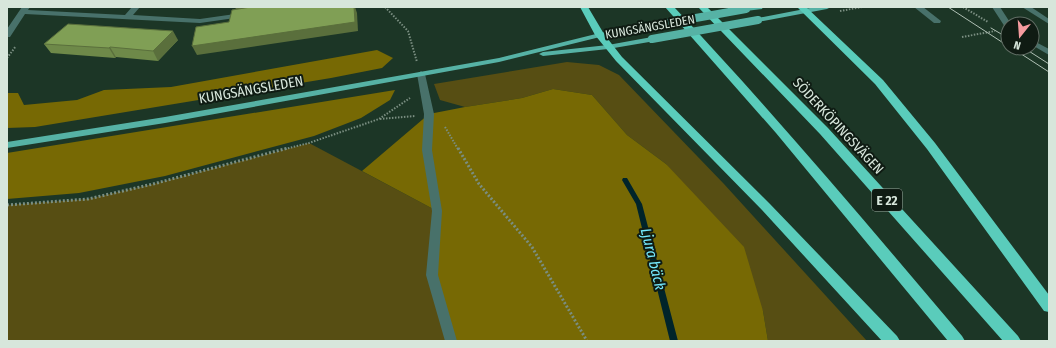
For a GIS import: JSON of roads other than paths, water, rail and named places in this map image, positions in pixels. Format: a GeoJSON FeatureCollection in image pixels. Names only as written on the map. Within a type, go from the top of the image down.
{"type":"FeatureCollection","features":[{"type":"Feature","properties":{"kind":"highway"},"geometry":{"type":"LineString","coordinates":[[584,7],[608,46],[766,207],[892,341]]}},
{"type":"Feature","properties":{"kind":"highway","name":"E 22"},"geometry":{"type":"LineString","coordinates":[[669,7],[728,70],[766,114],[957,341]]}},
{"type":"Feature","properties":{"kind":"highway","name":"SÖDERKÖPINGSVÄGEN"},"geometry":{"type":"LineString","coordinates":[[702,7],[824,131],[1013,341]]}},
{"type":"Feature","properties":{"kind":"highway"},"geometry":{"type":"LineString","coordinates":[[804,9],[880,82],[1049,306]]}},
{"type":"Feature","properties":{"kind":"main road","name":"KUNGSÄNGSLEDEN"},"geometry":{"type":"LineString","coordinates":[[499,60],[600,35],[759,7]]}},
{"type":"Feature","properties":{"kind":"main road","name":"KUNGSÄNGSLEDEN"},"geometry":{"type":"LineString","coordinates":[[7,144],[165,120],[499,60],[652,39],[758,20],[804,9],[827,7]]}},
{"type":"Feature","properties":{"kind":"street"},"geometry":{"type":"LineString","coordinates":[[127,17],[136,7]]}},
{"type":"Feature","properties":{"kind":"street"},"geometry":{"type":"LineString","coordinates":[[918,7],[937,21]]}},
{"type":"Feature","properties":{"kind":"street"},"geometry":{"type":"LineString","coordinates":[[996,7],[1002,16]]}},
{"type":"Feature","properties":{"kind":"street"},"geometry":{"type":"LineString","coordinates":[[1026,7],[1049,20]]}},
{"type":"Feature","properties":{"kind":"street"},"geometry":{"type":"LineString","coordinates":[[1039,7],[1049,20]]}},
{"type":"Feature","properties":{"kind":"street"},"geometry":{"type":"LineString","coordinates":[[7,35],[25,10],[200,21],[246,14]]}},
{"type":"Feature","properties":{"kind":"street"},"geometry":{"type":"LineString","coordinates":[[1040,47],[1049,53]]}},
{"type":"Feature","properties":{"kind":"street"},"geometry":{"type":"LineString","coordinates":[[421,74],[430,114],[427,150],[437,211],[432,276],[451,341]]}},
{"type":"Feature","properties":{"kind":"waterway","name":"Ljura bäck"},"geometry":{"type":"LineString","coordinates":[[625,180],[639,204],[674,341]]}},
{"type":"Feature","properties":{"kind":"tram line"},"geometry":{"type":"LineString","coordinates":[[948,7],[1000,41]]}},
{"type":"Feature","properties":{"kind":"tram line"},"geometry":{"type":"LineString","coordinates":[[991,28],[1000,33]]}},
{"type":"Feature","properties":{"kind":"tram line"},"geometry":{"type":"LineString","coordinates":[[1024,56],[1049,72]]}},
{"type":"Feature","properties":{"kind":"tram line"},"geometry":{"type":"LineString","coordinates":[[1036,56],[1049,64]]}}]}
